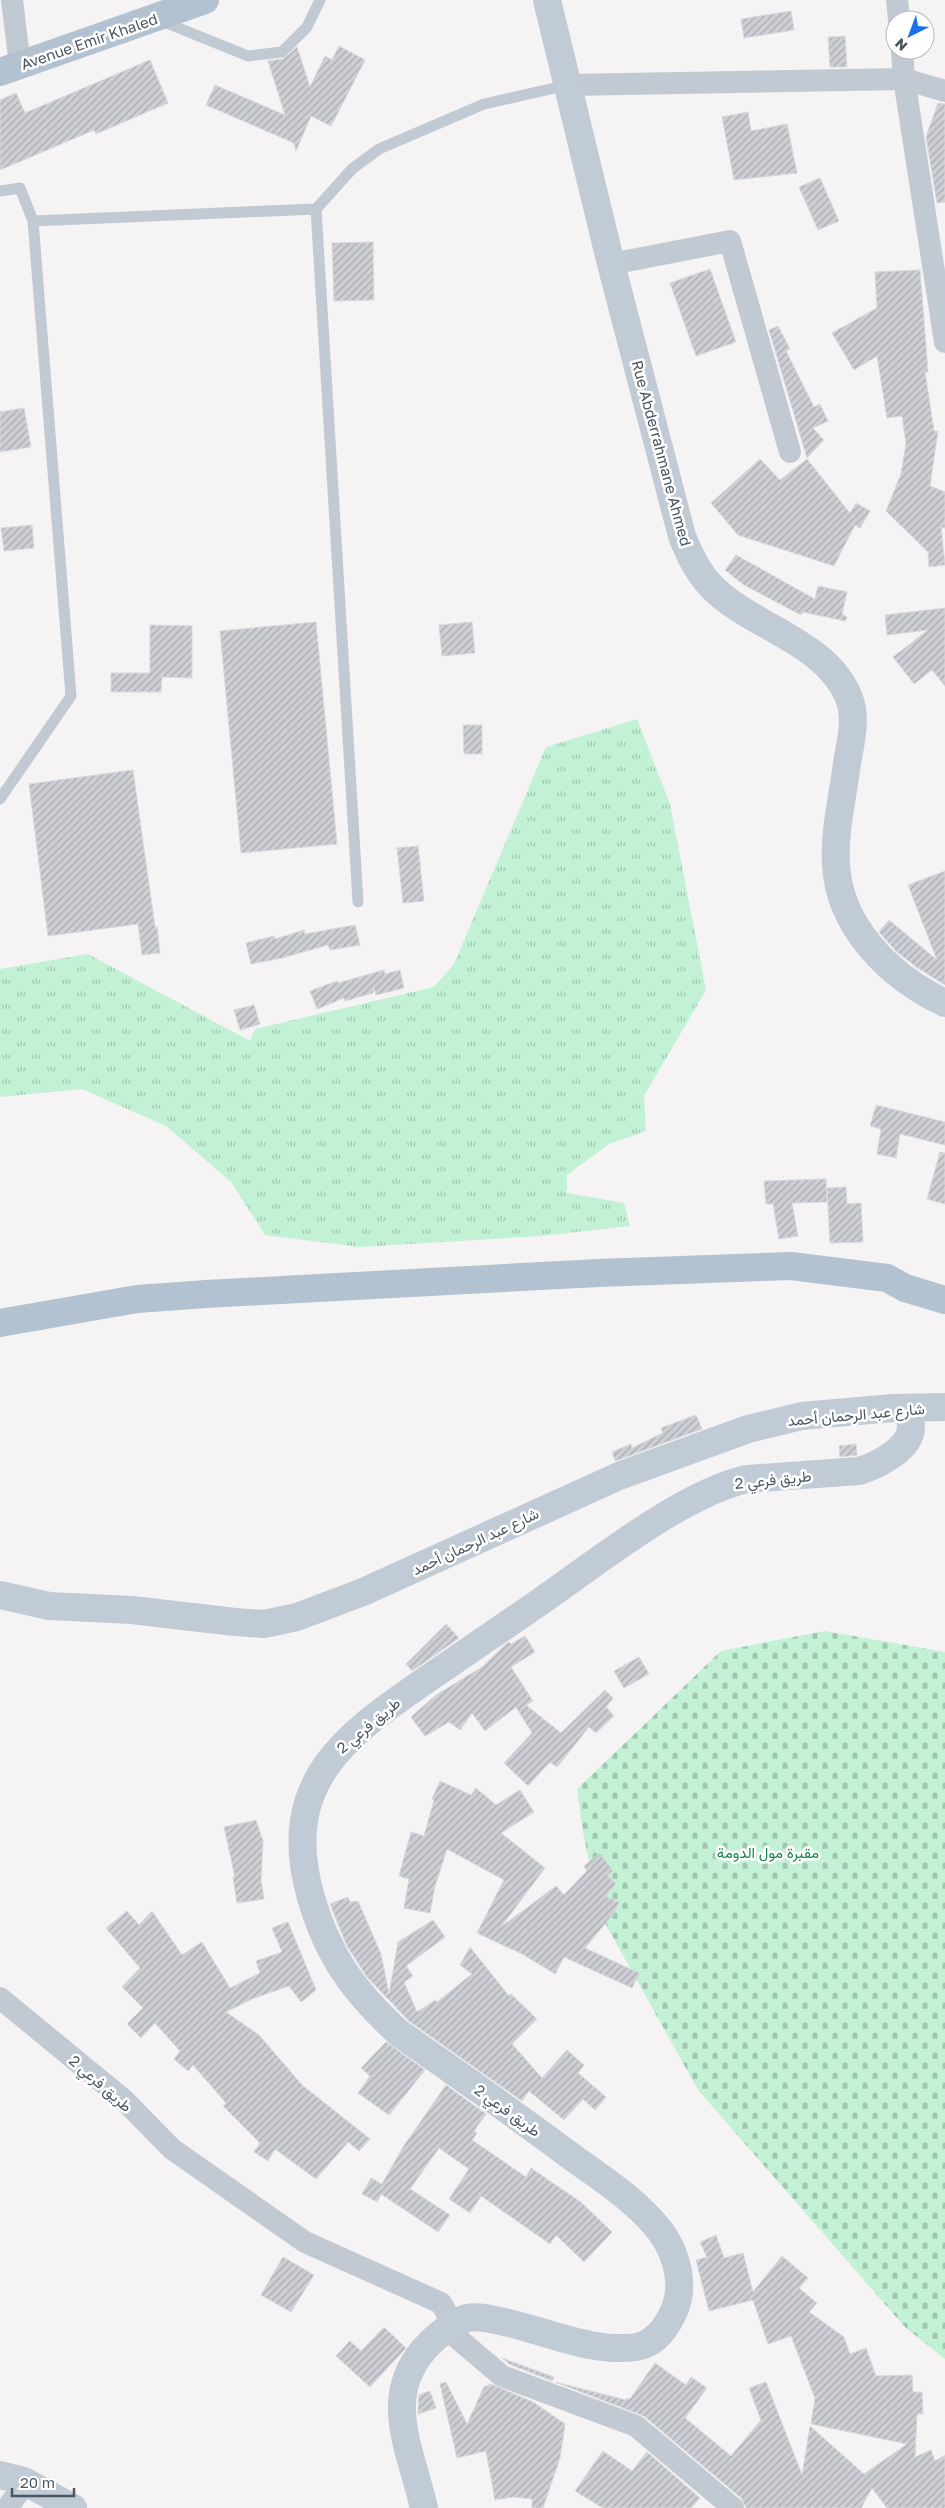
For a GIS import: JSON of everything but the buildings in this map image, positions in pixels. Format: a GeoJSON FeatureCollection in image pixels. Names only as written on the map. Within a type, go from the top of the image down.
{"type":"FeatureCollection","features":[{"type":"Feature","properties":{"kind":"main road","name":"Avenue Emir Khaled"},"geometry":{"type":"LineString","coordinates":[[10,69],[206,0]]}},
{"type":"Feature","properties":{"kind":"main road","name":"Rue Abderrahmane Ahmed"},"geometry":{"type":"LineString","coordinates":[[547,0],[611,264],[674,509],[693,563],[716,590],[821,660],[849,698],[853,719],[837,838],[836,864],[846,911],[858,932],[875,952],[917,987],[945,1003]]}},
{"type":"Feature","properties":{"kind":"main road"},"geometry":{"type":"LineString","coordinates":[[0,1323],[137,1299],[276,1289],[791,1266],[886,1278],[910,1274],[945,1282]]}},
{"type":"Feature","properties":{"kind":"main road"},"geometry":{"type":"LineString","coordinates":[[886,1278],[905,1288],[945,1300]]}},
{"type":"Feature","properties":{"kind":"main road","name":"شارع عبد الرحمان أحمد"},"geometry":{"type":"LineString","coordinates":[[0,1595],[49,1606],[132,1610],[264,1624],[296,1618],[363,1592],[619,1476],[748,1429],[802,1416],[945,1407]]}},
{"type":"Feature","properties":{"kind":"main road","name":"طريق فرعي 2"},"geometry":{"type":"LineString","coordinates":[[424,2508],[403,2436],[401,2408],[410,2370],[422,2351],[453,2324],[469,2318],[495,2320],[603,2348],[640,2346],[655,2338],[667,2326],[676,2308],[679,2272],[673,2253],[661,2233],[627,2198],[399,2033],[372,2009],[349,1982],[329,1947],[315,1912],[302,1851],[303,1827],[307,1804],[316,1782],[337,1750],[386,1708],[650,1526],[730,1483],[747,1479],[859,1471],[885,1461],[905,1441],[911,1429],[908,1408]]}},
{"type":"Feature","properties":{"kind":"main road"},"geometry":{"type":"LineString","coordinates":[[0,2475],[26,2483],[74,2508]]}},
{"type":"Feature","properties":{"kind":"street"},"geometry":{"type":"LineString","coordinates":[[10,69],[12,0]]}},
{"type":"Feature","properties":{"kind":"street"},"geometry":{"type":"LineString","coordinates":[[903,60],[904,79],[945,342]]}},
{"type":"Feature","properties":{"kind":"street"},"geometry":{"type":"LineString","coordinates":[[568,85],[904,79],[945,91]]}},
{"type":"Feature","properties":{"kind":"street"},"geometry":{"type":"LineString","coordinates":[[611,264],[730,242],[790,452]]}},
{"type":"Feature","properties":{"kind":"street","name":"طريق فرعي 2"},"geometry":{"type":"LineString","coordinates":[[0,1998],[124,2100],[172,2149],[305,2242],[441,2302],[453,2324]]}},
{"type":"Feature","properties":{"kind":"street"},"geometry":{"type":"LineString","coordinates":[[453,2324],[456,2337],[502,2376],[636,2426],[734,2508]]}},
{"type":"Feature","properties":{"kind":"street"},"geometry":{"type":"LineString","coordinates":[[7,2508],[26,2483]]}},
{"type":"Feature","properties":{"kind":"lane"},"geometry":{"type":"LineString","coordinates":[[155,18],[248,56],[282,52],[307,27],[320,0]]}},
{"type":"Feature","properties":{"kind":"lane"},"geometry":{"type":"LineString","coordinates":[[358,902],[316,209],[352,169],[379,149],[484,104],[568,85]]}},
{"type":"Feature","properties":{"kind":"lane"},"geometry":{"type":"LineString","coordinates":[[0,191],[20,188],[33,221],[71,696],[0,799]]}},
{"type":"Feature","properties":{"kind":"lane"},"geometry":{"type":"LineString","coordinates":[[33,221],[316,209]]}},
{"type":"Feature","properties":{"kind":"green space"},"geometry":{"type":"Polygon","coordinates":[[[637,719],[670,804],[706,990],[644,1096],[646,1131],[609,1144],[567,1175],[567,1193],[624,1203],[630,1226],[541,1236],[360,1247],[265,1235],[231,1182],[166,1126],[82,1089],[0,1097],[0,969],[88,954],[250,1041],[255,1029],[434,987],[454,964],[546,747],[637,719]]]}},
{"type":"Feature","properties":{"kind":"green space","name":"مقبرة مول الدومة"},"geometry":{"type":"Polygon","coordinates":[[[825,1631],[945,1652],[945,2359],[905,2327],[698,2090],[600,1914],[583,1832],[577,1789],[721,1651],[825,1631]]]}}]}
